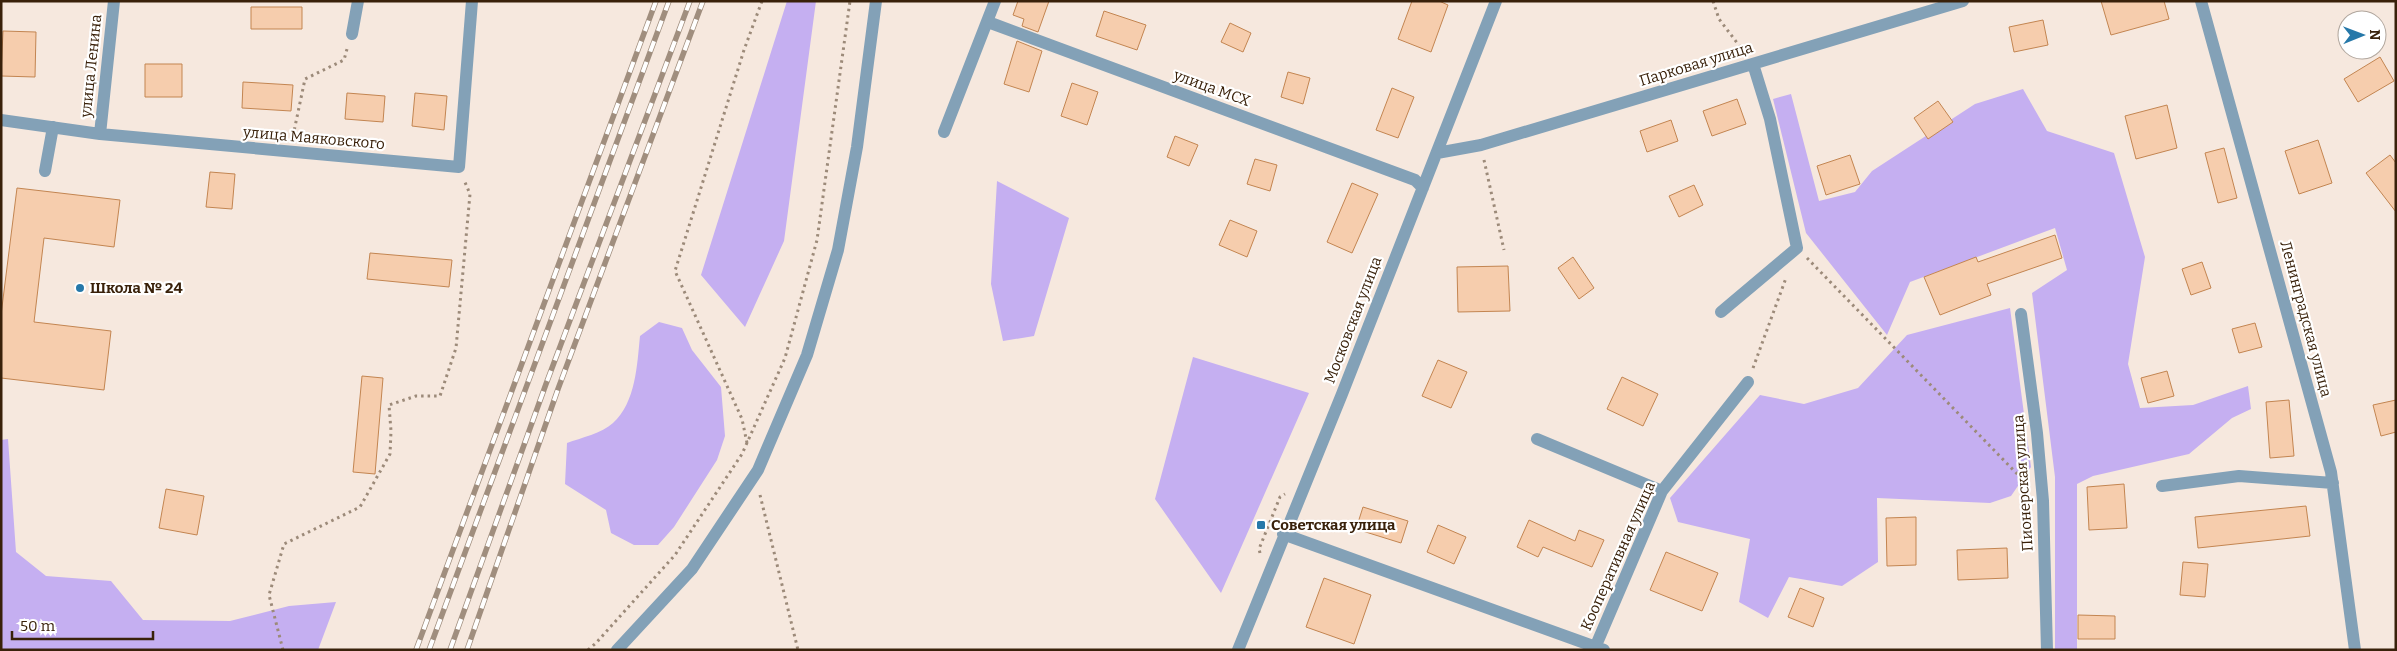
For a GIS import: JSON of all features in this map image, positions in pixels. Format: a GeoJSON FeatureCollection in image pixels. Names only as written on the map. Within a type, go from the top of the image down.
{"type":"FeatureCollection","features":[{"type":"Feature","properties":{"kind":"street","name":"улица Ленина"},"geometry":{"type":"LineString","coordinates":[[100,134],[114,1]]}},
{"type":"Feature","properties":{"kind":"street"},"geometry":{"type":"LineString","coordinates":[[352,34],[358,1]]}},
{"type":"Feature","properties":{"kind":"street"},"geometry":{"type":"LineString","coordinates":[[459,167],[472,1]]}},
{"type":"Feature","properties":{"kind":"street"},"geometry":{"type":"LineString","coordinates":[[617,650],[692,569],[758,470],[808,355],[838,250],[857,147],[876,1]]}},
{"type":"Feature","properties":{"kind":"street"},"geometry":{"type":"LineString","coordinates":[[944,132],[995,1]]}},
{"type":"Feature","properties":{"kind":"street","name":"Московская улица"},"geometry":{"type":"LineString","coordinates":[[1238,650],[1283,534],[1342,394],[1496,1]]}},
{"type":"Feature","properties":{"kind":"street","name":"Парковая улица"},"geometry":{"type":"LineString","coordinates":[[1437,153],[1481,145],[1963,1]]}},
{"type":"Feature","properties":{"kind":"street","name":"Ленинградская улица"},"geometry":{"type":"LineString","coordinates":[[2201,1],[2333,483],[2355,650]]}},
{"type":"Feature","properties":{"kind":"street","name":"улица МСХ"},"geometry":{"type":"LineString","coordinates":[[988,22],[1414,180],[1423,188]]}},
{"type":"Feature","properties":{"kind":"street"},"geometry":{"type":"LineString","coordinates":[[1721,312],[1797,248],[1770,119],[1753,64]]}},
{"type":"Feature","properties":{"kind":"street","name":"улица Маяковского"},"geometry":{"type":"LineString","coordinates":[[1,120],[100,134],[459,167]]}},
{"type":"Feature","properties":{"kind":"street"},"geometry":{"type":"LineString","coordinates":[[45,171],[53,128]]}},
{"type":"Feature","properties":{"kind":"street","name":"Пионерская улица"},"geometry":{"type":"LineString","coordinates":[[2021,314],[2044,501],[2047,650]]}},
{"type":"Feature","properties":{"kind":"street","name":"Кооперативная улица"},"geometry":{"type":"LineString","coordinates":[[1597,649],[1662,491],[1748,382]]}},
{"type":"Feature","properties":{"kind":"street"},"geometry":{"type":"LineString","coordinates":[[1537,439],[1662,491]]}},
{"type":"Feature","properties":{"kind":"street"},"geometry":{"type":"LineString","coordinates":[[2162,486],[2238,476],[2333,483]]}},
{"type":"Feature","properties":{"kind":"street"},"geometry":{"type":"LineString","coordinates":[[1283,534],[1597,649]]}},
{"type":"Feature","properties":{"kind":"path"},"geometry":{"type":"LineString","coordinates":[[749,448],[742,418],[675,270],[744,50],[762,1]]}},
{"type":"Feature","properties":{"kind":"path"},"geometry":{"type":"LineString","coordinates":[[588,650],[676,555],[742,454],[785,358],[817,240],[850,1]]}},
{"type":"Feature","properties":{"kind":"path"},"geometry":{"type":"LineString","coordinates":[[1713,1],[1719,19],[1753,64]]}},
{"type":"Feature","properties":{"kind":"path"},"geometry":{"type":"LineString","coordinates":[[289,152],[305,79],[344,60],[352,34]]}},
{"type":"Feature","properties":{"kind":"path"},"geometry":{"type":"LineString","coordinates":[[1481,145],[1504,250]]}},
{"type":"Feature","properties":{"kind":"path"},"geometry":{"type":"LineString","coordinates":[[283,650],[269,595],[284,544],[360,507],[390,454],[389,404],[416,396],[440,396],[456,348],[470,194],[459,167]]}},
{"type":"Feature","properties":{"kind":"path"},"geometry":{"type":"LineString","coordinates":[[1797,248],[2044,501]]}},
{"type":"Feature","properties":{"kind":"path"},"geometry":{"type":"LineString","coordinates":[[1748,382],[1787,275]]}},
{"type":"Feature","properties":{"kind":"path"},"geometry":{"type":"LineString","coordinates":[[758,486],[798,650]]}},
{"type":"Feature","properties":{"kind":"shaded area"},"geometry":{"type":"Polygon","coordinates":[[[787,1],[816,1],[784,241],[745,327],[701,275],[787,1]]]}},
{"type":"Feature","properties":{"kind":"shaded area"},"geometry":{"type":"Polygon","coordinates":[[[2023,89],[2047,131],[2114,153],[2145,257],[2128,364],[2140,408],[2193,405],[2248,386],[2251,409],[2232,418],[2189,454],[2093,476],[2077,484],[2077,650],[2055,650],[2055,477],[2032,293],[2067,270],[2055,228],[1910,282],[1887,335],[1806,233],[1773,99],[1791,94],[1819,201],[1855,192],[1872,171],[1975,104],[2023,89]]]}},
{"type":"Feature","properties":{"kind":"shaded area"},"geometry":{"type":"Polygon","coordinates":[[[997,181],[1069,218],[1034,336],[1003,341],[991,284],[997,181]]]}},
{"type":"Feature","properties":{"kind":"shaded area"},"geometry":{"type":"Polygon","coordinates":[[[2010,308],[2031,467],[2011,496],[1990,503],[1877,498],[1878,562],[1842,586],[1789,577],[1768,618],[1739,602],[1750,539],[1678,522],[1670,498],[1760,395],[1804,404],[1858,388],[1907,335],[2010,308]]]}},
{"type":"Feature","properties":{"kind":"shaded area"},"geometry":{"type":"Polygon","coordinates":[[[659,322],[682,328],[692,350],[721,387],[725,436],[717,460],[674,527],[658,545],[634,545],[611,533],[606,510],[565,484],[567,443],[603,430],[621,414],[631,394],[634,382],[640,336],[659,322]]]}},
{"type":"Feature","properties":{"kind":"shaded area"},"geometry":{"type":"Polygon","coordinates":[[[1193,357],[1309,393],[1221,593],[1155,499],[1193,357]]]}},
{"type":"Feature","properties":{"kind":"shaded area"},"geometry":{"type":"Polygon","coordinates":[[[8,439],[16,552],[46,576],[111,581],[143,620],[230,621],[289,606],[336,602],[318,650],[1,650],[1,440],[8,439]]]}},
{"type":"Feature","properties":{"kind":"building"},"geometry":{"type":"Polygon","coordinates":[[[1018,1],[1049,1],[1038,32],[1022,26],[1024,19],[1013,15],[1018,1]]]}},
{"type":"Feature","properties":{"kind":"building"},"geometry":{"type":"Polygon","coordinates":[[[1412,1],[1439,1],[1448,5],[1431,52],[1398,39],[1412,1]]]}},
{"type":"Feature","properties":{"kind":"building"},"geometry":{"type":"Polygon","coordinates":[[[2101,1],[2164,1],[2169,19],[2111,35],[2101,1]]]}},
{"type":"Feature","properties":{"kind":"building"},"geometry":{"type":"Polygon","coordinates":[[[251,7],[302,7],[302,29],[251,29],[251,7]]]}},
{"type":"Feature","properties":{"kind":"building"},"geometry":{"type":"Polygon","coordinates":[[[1104,11],[1146,25],[1137,50],[1096,36],[1104,11]]]}},
{"type":"Feature","properties":{"kind":"building"},"geometry":{"type":"Polygon","coordinates":[[[2043,20],[2048,45],[2014,52],[2009,27],[2043,20]]]}},
{"type":"Feature","properties":{"kind":"building"},"geometry":{"type":"Polygon","coordinates":[[[1230,23],[1251,33],[1243,52],[1221,42],[1230,23]]]}},
{"type":"Feature","properties":{"kind":"building"},"geometry":{"type":"Polygon","coordinates":[[[3,31],[36,32],[35,77],[1,76],[3,31]]]}},
{"type":"Feature","properties":{"kind":"building"},"geometry":{"type":"Polygon","coordinates":[[[1017,41],[1042,51],[1029,92],[1004,84],[1017,41]]]}},
{"type":"Feature","properties":{"kind":"building"},"geometry":{"type":"Polygon","coordinates":[[[2375,60],[2382,60],[2394,81],[2358,102],[2344,79],[2375,60]]]}},
{"type":"Feature","properties":{"kind":"building"},"geometry":{"type":"Polygon","coordinates":[[[145,64],[182,64],[182,97],[145,97],[145,64]]]}},
{"type":"Feature","properties":{"kind":"building"},"geometry":{"type":"Polygon","coordinates":[[[1288,72],[1310,78],[1303,104],[1281,97],[1288,72]]]}},
{"type":"Feature","properties":{"kind":"building"},"geometry":{"type":"Polygon","coordinates":[[[243,82],[293,85],[291,111],[242,108],[243,82]]]}},
{"type":"Feature","properties":{"kind":"building"},"geometry":{"type":"Polygon","coordinates":[[[1072,83],[1098,92],[1087,125],[1061,116],[1072,83]]]}},
{"type":"Feature","properties":{"kind":"building"},"geometry":{"type":"Polygon","coordinates":[[[1392,88],[1414,97],[1398,138],[1376,130],[1392,88]]]}},
{"type":"Feature","properties":{"kind":"building"},"geometry":{"type":"Polygon","coordinates":[[[347,93],[385,96],[383,122],[345,119],[347,93]]]}},
{"type":"Feature","properties":{"kind":"building"},"geometry":{"type":"Polygon","coordinates":[[[415,93],[447,96],[444,130],[412,126],[415,93]]]}},
{"type":"Feature","properties":{"kind":"building"},"geometry":{"type":"Polygon","coordinates":[[[1737,99],[1746,124],[1712,136],[1703,111],[1737,99]]]}},
{"type":"Feature","properties":{"kind":"building"},"geometry":{"type":"Polygon","coordinates":[[[1938,101],[1953,122],[1928,139],[1914,118],[1938,101]]]}},
{"type":"Feature","properties":{"kind":"building"},"geometry":{"type":"Polygon","coordinates":[[[2167,105],[2177,148],[2136,159],[2125,116],[2167,105]]]}},
{"type":"Feature","properties":{"kind":"building"},"geometry":{"type":"Polygon","coordinates":[[[1671,120],[1678,141],[1647,152],[1640,131],[1671,120]]]}},
{"type":"Feature","properties":{"kind":"building"},"geometry":{"type":"Polygon","coordinates":[[[1175,136],[1198,145],[1189,166],[1167,157],[1175,136]]]}},
{"type":"Feature","properties":{"kind":"building"},"geometry":{"type":"Polygon","coordinates":[[[2318,140],[2332,183],[2299,194],[2285,151],[2318,140]]]}},
{"type":"Feature","properties":{"kind":"building"},"geometry":{"type":"Polygon","coordinates":[[[2224,148],[2237,198],[2218,203],[2205,153],[2224,148]]]}},
{"type":"Feature","properties":{"kind":"building"},"geometry":{"type":"Polygon","coordinates":[[[1850,155],[1860,184],[1826,195],[1817,166],[1850,155]]]}},
{"type":"Feature","properties":{"kind":"building"},"geometry":{"type":"Polygon","coordinates":[[[2390,155],[2396,163],[2396,212],[2366,173],[2390,155]]]}},
{"type":"Feature","properties":{"kind":"building"},"geometry":{"type":"Polygon","coordinates":[[[1255,159],[1277,165],[1270,191],[1247,184],[1255,159]]]}},
{"type":"Feature","properties":{"kind":"building"},"geometry":{"type":"Polygon","coordinates":[[[210,172],[235,174],[232,209],[206,207],[210,172]]]}},
{"type":"Feature","properties":{"kind":"building"},"geometry":{"type":"Polygon","coordinates":[[[1352,183],[1378,194],[1352,253],[1327,242],[1352,183]]]}},
{"type":"Feature","properties":{"kind":"building"},"geometry":{"type":"Polygon","coordinates":[[[1694,185],[1703,205],[1679,217],[1669,196],[1694,185]]]}},
{"type":"Feature","properties":{"kind":"building"},"geometry":{"type":"Polygon","coordinates":[[[17,188],[120,200],[114,247],[44,238],[34,322],[111,331],[104,390],[1,378],[1,315],[17,188]]]}},
{"type":"Feature","properties":{"kind":"building"},"geometry":{"type":"Polygon","coordinates":[[[1230,220],[1257,231],[1247,257],[1219,245],[1230,220]]]}},
{"type":"Feature","properties":{"kind":"building"},"geometry":{"type":"Polygon","coordinates":[[[2055,235],[2062,258],[1987,284],[1991,295],[1940,315],[1924,277],[1976,257],[1978,262],[2055,235]]]}},
{"type":"Feature","properties":{"kind":"building"},"geometry":{"type":"Polygon","coordinates":[[[370,253],[452,260],[449,287],[367,279],[370,253]]]}},
{"type":"Feature","properties":{"kind":"building"},"geometry":{"type":"Polygon","coordinates":[[[1573,257],[1594,288],[1579,299],[1558,268],[1573,257]]]}},
{"type":"Feature","properties":{"kind":"building"},"geometry":{"type":"Polygon","coordinates":[[[2202,262],[2211,288],[2191,295],[2182,269],[2202,262]]]}},
{"type":"Feature","properties":{"kind":"building"},"geometry":{"type":"Polygon","coordinates":[[[1508,266],[1510,311],[1458,312],[1457,267],[1508,266]]]}},
{"type":"Feature","properties":{"kind":"building"},"geometry":{"type":"Polygon","coordinates":[[[2255,323],[2262,347],[2239,353],[2232,329],[2255,323]]]}},
{"type":"Feature","properties":{"kind":"building"},"geometry":{"type":"Polygon","coordinates":[[[1438,360],[1467,372],[1451,408],[1422,396],[1438,360]]]}},
{"type":"Feature","properties":{"kind":"building"},"geometry":{"type":"Polygon","coordinates":[[[2167,371],[2174,396],[2148,403],[2141,378],[2167,371]]]}},
{"type":"Feature","properties":{"kind":"building"},"geometry":{"type":"Polygon","coordinates":[[[362,376],[383,378],[375,474],[353,472],[362,376]]]}},
{"type":"Feature","properties":{"kind":"building"},"geometry":{"type":"Polygon","coordinates":[[[1622,377],[1658,394],[1643,426],[1607,409],[1622,377]]]}},
{"type":"Feature","properties":{"kind":"building"},"geometry":{"type":"Polygon","coordinates":[[[2289,400],[2294,456],[2270,458],[2266,402],[2289,400]]]}},
{"type":"Feature","properties":{"kind":"building"},"geometry":{"type":"Polygon","coordinates":[[[2396,400],[2396,432],[2381,436],[2373,405],[2396,400]]]}},
{"type":"Feature","properties":{"kind":"building"},"geometry":{"type":"Polygon","coordinates":[[[2124,484],[2127,528],[2089,530],[2087,487],[2124,484]]]}},
{"type":"Feature","properties":{"kind":"building"},"geometry":{"type":"Polygon","coordinates":[[[166,489],[204,496],[197,535],[159,528],[166,489]]]}},
{"type":"Feature","properties":{"kind":"building"},"geometry":{"type":"Polygon","coordinates":[[[2306,506],[2310,536],[2198,548],[2195,517],[2306,506]]]}},
{"type":"Feature","properties":{"kind":"building"},"geometry":{"type":"Polygon","coordinates":[[[1363,507],[1408,521],[1401,543],[1356,529],[1363,507]]]}},
{"type":"Feature","properties":{"kind":"building"},"geometry":{"type":"Polygon","coordinates":[[[1916,517],[1916,565],[1887,566],[1886,518],[1916,517]]]}},
{"type":"Feature","properties":{"kind":"building"},"geometry":{"type":"Polygon","coordinates":[[[1529,520],[1575,541],[1579,530],[1604,540],[1592,567],[1543,547],[1538,557],[1517,547],[1529,520]]]}},
{"type":"Feature","properties":{"kind":"building"},"geometry":{"type":"Polygon","coordinates":[[[1438,525],[1466,537],[1454,564],[1427,552],[1438,525]]]}},
{"type":"Feature","properties":{"kind":"building"},"geometry":{"type":"Polygon","coordinates":[[[2007,548],[2008,578],[1958,580],[1957,550],[2007,548]]]}},
{"type":"Feature","properties":{"kind":"building"},"geometry":{"type":"Polygon","coordinates":[[[1666,552],[1718,573],[1702,611],[1650,590],[1666,552]]]}},
{"type":"Feature","properties":{"kind":"building"},"geometry":{"type":"Polygon","coordinates":[[[2183,562],[2208,564],[2205,597],[2180,595],[2183,562]]]}},
{"type":"Feature","properties":{"kind":"building"},"geometry":{"type":"Polygon","coordinates":[[[1324,578],[1371,595],[1354,644],[1306,627],[1324,578]]]}},
{"type":"Feature","properties":{"kind":"building"},"geometry":{"type":"Polygon","coordinates":[[[1800,588],[1824,598],[1813,627],[1788,617],[1800,588]]]}},
{"type":"Feature","properties":{"kind":"building"},"geometry":{"type":"Polygon","coordinates":[[[2078,615],[2115,616],[2115,639],[2078,639],[2078,615]]]}},
{"type":"Feature","properties":{"kind":"railway"},"geometry":{"type":"LineString","coordinates":[[416,650],[656,1]]}},
{"type":"Feature","properties":{"kind":"railway"},"geometry":{"type":"LineString","coordinates":[[429,650],[669,1]]}},
{"type":"Feature","properties":{"kind":"railway"},"geometry":{"type":"LineString","coordinates":[[450,650],[546,384],[690,1]]}},
{"type":"Feature","properties":{"kind":"railway"},"geometry":{"type":"LineString","coordinates":[[467,650],[558,389],[703,1]]}},
{"type":"Feature","properties":{"kind":"place","name":"Школа № 24"},"geometry":{"type":"Point","coordinates":[80,288]}},
{"type":"Feature","properties":{"kind":"place","name":"Советская улица"},"geometry":{"type":"Point","coordinates":[1261,525]}}]}
